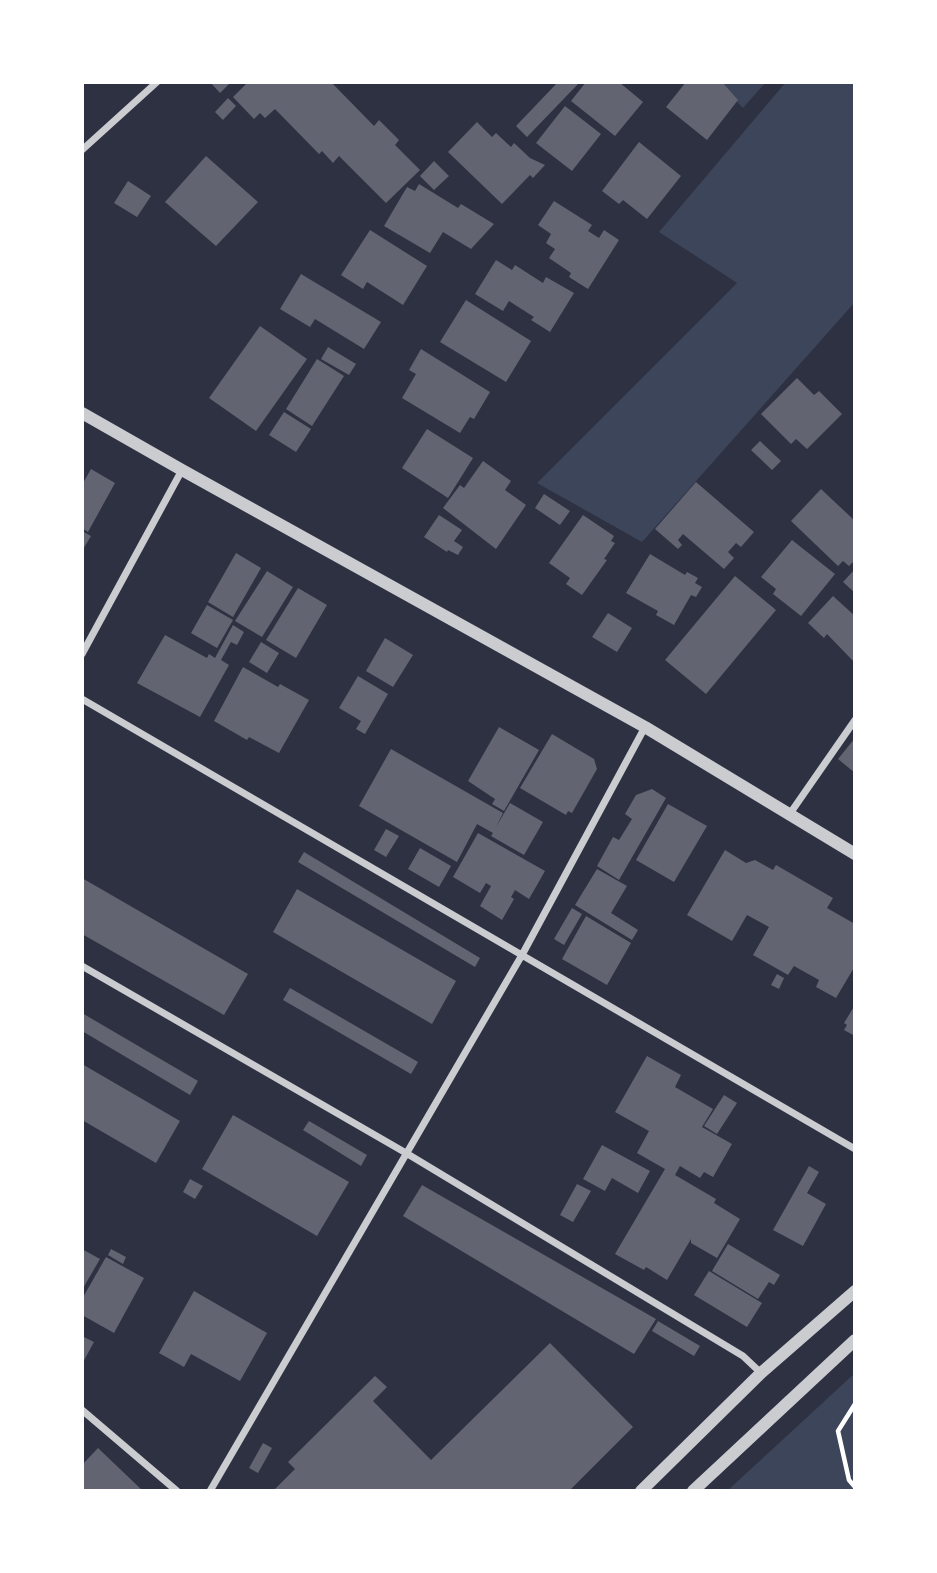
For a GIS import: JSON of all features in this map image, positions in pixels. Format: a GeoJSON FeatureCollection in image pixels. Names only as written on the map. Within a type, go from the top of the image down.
{"type":"FeatureCollection","features":[{"type":"Feature","properties":{"kind":"street"},"geometry":{"type":"LineString","coordinates":[[82,150],[157,82]]}},
{"type":"Feature","properties":{"kind":"street"},"geometry":{"type":"LineString","coordinates":[[82,413],[645,727],[855,854]]}},
{"type":"Feature","properties":{"kind":"street"},"geometry":{"type":"LineString","coordinates":[[82,654],[182,470]]}},
{"type":"Feature","properties":{"kind":"street"},"geometry":{"type":"LineString","coordinates":[[82,699],[855,1149]]}},
{"type":"Feature","properties":{"kind":"street"},"geometry":{"type":"LineString","coordinates":[[789,815],[855,720]]}},
{"type":"Feature","properties":{"kind":"street"},"geometry":{"type":"LineString","coordinates":[[210,1491],[522,955],[645,727]]}},
{"type":"Feature","properties":{"kind":"street"},"geometry":{"type":"LineString","coordinates":[[82,966],[407,1153],[744,1356],[761,1373]]}},
{"type":"Feature","properties":{"kind":"street"},"geometry":{"type":"LineString","coordinates":[[640,1491],[761,1373],[855,1291]]}},
{"type":"Feature","properties":{"kind":"street"},"geometry":{"type":"LineString","coordinates":[[693,1491],[855,1340]]}},
{"type":"Feature","properties":{"kind":"street"},"geometry":{"type":"LineString","coordinates":[[82,1410],[177,1491]]}},
{"type":"Feature","properties":{"kind":"path"},"geometry":{"type":"LineString","coordinates":[[855,1404],[838,1431],[849,1480],[855,1487]]}},
{"type":"Feature","properties":{"kind":"shaded area"},"geometry":{"type":"Polygon","coordinates":[[[717,82],[766,82],[743,108],[717,82]]]}},
{"type":"Feature","properties":{"kind":"shaded area"},"geometry":{"type":"Polygon","coordinates":[[[786,82],[855,82],[855,302],[642,542],[537,483],[737,283],[659,232],[786,82]]]}},
{"type":"Feature","properties":{"kind":"shaded area"},"geometry":{"type":"Polygon","coordinates":[[[855,1373],[855,1491],[727,1491],[855,1373]]]}},
{"type":"Feature","properties":{"kind":"building"},"geometry":{"type":"Polygon","coordinates":[[[210,82],[231,82],[220,93],[210,82]]]}},
{"type":"Feature","properties":{"kind":"building"},"geometry":{"type":"Polygon","coordinates":[[[248,82],[331,82],[374,126],[379,120],[399,140],[395,145],[420,170],[386,203],[339,156],[333,163],[322,151],[319,154],[275,109],[265,118],[260,113],[254,119],[233,97],[248,82]]]}},
{"type":"Feature","properties":{"kind":"building"},"geometry":{"type":"Polygon","coordinates":[[[558,82],[580,82],[527,137],[516,126],[558,82]]]}},
{"type":"Feature","properties":{"kind":"building"},"geometry":{"type":"Polygon","coordinates":[[[586,82],[619,82],[643,102],[615,136],[571,101],[586,82]]]}},
{"type":"Feature","properties":{"kind":"building"},"geometry":{"type":"Polygon","coordinates":[[[686,82],[722,82],[738,100],[707,140],[666,107],[686,82]]]}},
{"type":"Feature","properties":{"kind":"building"},"geometry":{"type":"Polygon","coordinates":[[[228,98],[236,106],[223,120],[215,112],[228,98]]]}},
{"type":"Feature","properties":{"kind":"building"},"geometry":{"type":"Polygon","coordinates":[[[565,106],[601,134],[572,171],[536,143],[565,106]]]}},
{"type":"Feature","properties":{"kind":"building"},"geometry":{"type":"Polygon","coordinates":[[[477,122],[492,137],[496,133],[511,147],[514,143],[530,158],[545,165],[533,178],[530,175],[502,204],[448,152],[477,122]]]}},
{"type":"Feature","properties":{"kind":"building"},"geometry":{"type":"Polygon","coordinates":[[[639,142],[681,176],[647,219],[623,200],[619,204],[602,191],[639,142]]]}},
{"type":"Feature","properties":{"kind":"building"},"geometry":{"type":"Polygon","coordinates":[[[206,156],[258,202],[216,246],[165,202],[206,156]]]}},
{"type":"Feature","properties":{"kind":"building"},"geometry":{"type":"Polygon","coordinates":[[[434,161],[449,176],[434,190],[420,176],[434,161]]]}},
{"type":"Feature","properties":{"kind":"building"},"geometry":{"type":"Polygon","coordinates":[[[128,181],[151,196],[137,217],[114,203],[128,181]]]}},
{"type":"Feature","properties":{"kind":"building"},"geometry":{"type":"Polygon","coordinates":[[[419,184],[458,208],[461,204],[494,224],[471,249],[443,232],[430,253],[384,226],[407,187],[415,191],[419,184]]]}},
{"type":"Feature","properties":{"kind":"building"},"geometry":{"type":"Polygon","coordinates":[[[554,201],[592,225],[588,231],[599,238],[604,230],[619,240],[588,289],[569,277],[571,273],[549,258],[555,249],[546,243],[551,234],[538,225],[554,201]]]}},
{"type":"Feature","properties":{"kind":"building"},"geometry":{"type":"Polygon","coordinates":[[[370,230],[427,266],[403,305],[367,282],[363,289],[341,275],[370,230]]]}},
{"type":"Feature","properties":{"kind":"building"},"geometry":{"type":"Polygon","coordinates":[[[496,260],[512,270],[515,265],[543,283],[546,277],[574,293],[550,332],[531,320],[534,317],[509,301],[503,311],[475,294],[496,260]]]}},
{"type":"Feature","properties":{"kind":"building"},"geometry":{"type":"Polygon","coordinates":[[[301,274],[381,322],[364,349],[315,319],[310,327],[280,309],[301,274]]]}},
{"type":"Feature","properties":{"kind":"building"},"geometry":{"type":"Polygon","coordinates":[[[466,300],[531,341],[506,382],[440,342],[466,300]]]}},
{"type":"Feature","properties":{"kind":"building"},"geometry":{"type":"Polygon","coordinates":[[[260,326],[307,359],[256,431],[209,398],[260,326]]]}},
{"type":"Feature","properties":{"kind":"building"},"geometry":{"type":"Polygon","coordinates":[[[328,347],[356,364],[349,375],[321,359],[328,347]]]}},
{"type":"Feature","properties":{"kind":"building"},"geometry":{"type":"Polygon","coordinates":[[[421,349],[490,392],[474,419],[470,417],[460,433],[402,398],[416,374],[409,370],[421,349]]]}},
{"type":"Feature","properties":{"kind":"building"},"geometry":{"type":"Polygon","coordinates":[[[317,359],[344,376],[312,426],[286,409],[317,359]]]}},
{"type":"Feature","properties":{"kind":"building"},"geometry":{"type":"Polygon","coordinates":[[[797,378],[814,395],[819,391],[842,414],[807,449],[796,439],[791,444],[761,414],[797,378]]]}},
{"type":"Feature","properties":{"kind":"building"},"geometry":{"type":"Polygon","coordinates":[[[284,412],[311,429],[296,452],[269,435],[284,412]]]}},
{"type":"Feature","properties":{"kind":"building"},"geometry":{"type":"Polygon","coordinates":[[[427,429],[473,458],[448,498],[402,468],[427,429]]]}},
{"type":"Feature","properties":{"kind":"building"},"geometry":{"type":"Polygon","coordinates":[[[760,441],[781,461],[772,470],[751,450],[760,441]]]}},
{"type":"Feature","properties":{"kind":"building"},"geometry":{"type":"Polygon","coordinates":[[[483,461],[511,481],[505,490],[526,505],[496,549],[443,508],[460,485],[464,488],[483,461]]]}},
{"type":"Feature","properties":{"kind":"building"},"geometry":{"type":"Polygon","coordinates":[[[91,469],[115,483],[88,532],[82,528],[82,485],[91,469]]]}},
{"type":"Feature","properties":{"kind":"building"},"geometry":{"type":"Polygon","coordinates":[[[696,482],[754,532],[741,547],[736,543],[728,552],[734,558],[724,569],[683,534],[678,540],[682,545],[678,549],[655,529],[696,482]]]}},
{"type":"Feature","properties":{"kind":"building"},"geometry":{"type":"Polygon","coordinates":[[[821,489],[855,521],[855,560],[849,566],[843,561],[838,566],[791,521],[821,489]]]}},
{"type":"Feature","properties":{"kind":"building"},"geometry":{"type":"Polygon","coordinates":[[[544,494],[570,511],[560,525],[535,508],[544,494]]]}},
{"type":"Feature","properties":{"kind":"building"},"geometry":{"type":"Polygon","coordinates":[[[439,515],[462,530],[454,541],[463,547],[458,555],[448,550],[447,552],[424,537],[439,515]]]}},
{"type":"Feature","properties":{"kind":"building"},"geometry":{"type":"Polygon","coordinates":[[[583,515],[614,536],[611,541],[615,543],[604,559],[607,560],[582,595],[566,584],[570,578],[549,563],[583,515]]]}},
{"type":"Feature","properties":{"kind":"building"},"geometry":{"type":"Polygon","coordinates":[[[82,531],[91,536],[82,551],[82,531]]]}},
{"type":"Feature","properties":{"kind":"building"},"geometry":{"type":"Polygon","coordinates":[[[792,540],[835,574],[801,616],[773,594],[776,589],[761,577],[792,540]]]}},
{"type":"Feature","properties":{"kind":"building"},"geometry":{"type":"Polygon","coordinates":[[[236,553],[261,568],[233,617],[208,602],[236,553]]]}},
{"type":"Feature","properties":{"kind":"building"},"geometry":{"type":"Polygon","coordinates":[[[650,554],[685,575],[687,572],[698,578],[695,583],[702,587],[696,597],[691,595],[674,625],[656,615],[658,611],[626,593],[650,554]]]}},
{"type":"Feature","properties":{"kind":"building"},"geometry":{"type":"Polygon","coordinates":[[[855,569],[855,593],[843,582],[855,569]]]}},
{"type":"Feature","properties":{"kind":"building"},"geometry":{"type":"Polygon","coordinates":[[[267,571],[293,587],[262,637],[235,621],[267,571]]]}},
{"type":"Feature","properties":{"kind":"building"},"geometry":{"type":"Polygon","coordinates":[[[735,576],[776,610],[706,694],[665,660],[735,576]]]}},
{"type":"Feature","properties":{"kind":"building"},"geometry":{"type":"Polygon","coordinates":[[[298,588],[327,605],[296,658],[266,640],[298,588]]]}},
{"type":"Feature","properties":{"kind":"building"},"geometry":{"type":"Polygon","coordinates":[[[833,596],[855,616],[855,663],[827,634],[824,638],[808,623],[833,596]]]}},
{"type":"Feature","properties":{"kind":"building"},"geometry":{"type":"Polygon","coordinates":[[[207,605],[233,620],[217,648],[191,633],[207,605]]]}},
{"type":"Feature","properties":{"kind":"building"},"geometry":{"type":"Polygon","coordinates":[[[608,613],[632,628],[617,652],[592,637],[608,613]]]}},
{"type":"Feature","properties":{"kind":"building"},"geometry":{"type":"Polygon","coordinates":[[[233,625],[244,632],[237,645],[231,642],[221,660],[229,665],[200,717],[137,683],[165,635],[207,658],[209,654],[215,658],[233,625]]]}},
{"type":"Feature","properties":{"kind":"building"},"geometry":{"type":"Polygon","coordinates":[[[385,638],[413,655],[393,687],[366,671],[385,638]]]}},
{"type":"Feature","properties":{"kind":"building"},"geometry":{"type":"Polygon","coordinates":[[[261,642],[279,653],[267,673],[249,662],[261,642]]]}},
{"type":"Feature","properties":{"kind":"building"},"geometry":{"type":"Polygon","coordinates":[[[243,667],[278,687],[280,684],[309,700],[279,753],[249,737],[247,740],[214,721],[243,667]]]}},
{"type":"Feature","properties":{"kind":"building"},"geometry":{"type":"Polygon","coordinates":[[[358,676],[388,694],[365,734],[356,729],[361,721],[339,708],[358,676]]]}},
{"type":"Feature","properties":{"kind":"building"},"geometry":{"type":"Polygon","coordinates":[[[499,727],[539,750],[504,811],[492,804],[495,799],[468,781],[499,727]]]}},
{"type":"Feature","properties":{"kind":"building"},"geometry":{"type":"Polygon","coordinates":[[[552,734],[594,759],[597,769],[572,813],[568,811],[566,815],[520,788],[552,734]]]}},
{"type":"Feature","properties":{"kind":"building"},"geometry":{"type":"Polygon","coordinates":[[[855,738],[855,773],[838,759],[855,738]]]}},
{"type":"Feature","properties":{"kind":"building"},"geometry":{"type":"Polygon","coordinates":[[[391,749],[503,813],[496,827],[510,803],[543,822],[524,855],[491,836],[493,833],[477,824],[457,862],[359,806],[391,749]]]}},
{"type":"Feature","properties":{"kind":"building"},"geometry":{"type":"Polygon","coordinates":[[[652,789],[666,798],[619,880],[597,866],[613,837],[619,840],[632,819],[625,814],[636,795],[652,789]]]}},
{"type":"Feature","properties":{"kind":"building"},"geometry":{"type":"Polygon","coordinates":[[[668,804],[707,826],[674,882],[636,860],[668,804]]]}},
{"type":"Feature","properties":{"kind":"building"},"geometry":{"type":"Polygon","coordinates":[[[386,829],[399,836],[386,857],[374,850],[386,829]]]}},
{"type":"Feature","properties":{"kind":"building"},"geometry":{"type":"Polygon","coordinates":[[[478,833],[545,871],[529,899],[515,890],[511,897],[514,899],[502,920],[480,906],[491,886],[486,883],[480,893],[453,877],[478,833]]]}},
{"type":"Feature","properties":{"kind":"building"},"geometry":{"type":"Polygon","coordinates":[[[420,848],[451,866],[439,887],[408,869],[420,848]]]}},
{"type":"Feature","properties":{"kind":"building"},"geometry":{"type":"Polygon","coordinates":[[[725,850],[746,863],[755,860],[773,870],[776,865],[833,898],[827,908],[855,924],[855,966],[836,998],[816,987],[819,980],[794,966],[788,975],[753,955],[769,927],[747,915],[732,941],[687,915],[725,850]]]}},
{"type":"Feature","properties":{"kind":"building"},"geometry":{"type":"Polygon","coordinates":[[[304,852],[480,958],[475,967],[298,862],[304,852]]]}},
{"type":"Feature","properties":{"kind":"building"},"geometry":{"type":"Polygon","coordinates":[[[597,869],[627,886],[611,913],[638,930],[632,940],[575,905],[597,869]]]}},
{"type":"Feature","properties":{"kind":"building"},"geometry":{"type":"Polygon","coordinates":[[[82,878],[248,974],[224,1015],[82,934],[82,878]]]}},
{"type":"Feature","properties":{"kind":"building"},"geometry":{"type":"Polygon","coordinates":[[[297,889],[456,981],[432,1024],[273,932],[297,889]]]}},
{"type":"Feature","properties":{"kind":"building"},"geometry":{"type":"Polygon","coordinates":[[[572,908],[582,914],[564,945],[554,939],[572,908]]]}},
{"type":"Feature","properties":{"kind":"building"},"geometry":{"type":"Polygon","coordinates":[[[586,916],[631,943],[607,985],[562,959],[586,916]]]}},
{"type":"Feature","properties":{"kind":"building"},"geometry":{"type":"Polygon","coordinates":[[[777,974],[784,978],[779,989],[771,985],[777,974]]]}},
{"type":"Feature","properties":{"kind":"building"},"geometry":{"type":"Polygon","coordinates":[[[290,988],[418,1062],[411,1074],[283,1000],[290,988]]]}},
{"type":"Feature","properties":{"kind":"building"},"geometry":{"type":"Polygon","coordinates":[[[855,1005],[855,1036],[844,1030],[847,1025],[844,1023],[855,1005]]]}},
{"type":"Feature","properties":{"kind":"building"},"geometry":{"type":"Polygon","coordinates":[[[82,1013],[198,1081],[190,1095],[82,1031],[82,1013]]]}},
{"type":"Feature","properties":{"kind":"building"},"geometry":{"type":"Polygon","coordinates":[[[647,1056],[681,1075],[675,1087],[713,1109],[702,1127],[732,1144],[713,1177],[704,1172],[700,1178],[680,1166],[675,1175],[716,1199],[714,1203],[740,1219],[717,1258],[691,1243],[691,1239],[667,1280],[646,1267],[644,1270],[615,1254],[665,1169],[637,1153],[649,1131],[615,1112],[647,1056]]]}},
{"type":"Feature","properties":{"kind":"building"},"geometry":{"type":"Polygon","coordinates":[[[82,1064],[180,1121],[156,1163],[82,1120],[82,1064]]]}},
{"type":"Feature","properties":{"kind":"building"},"geometry":{"type":"Polygon","coordinates":[[[724,1095],[737,1103],[717,1134],[704,1126],[724,1095]]]}},
{"type":"Feature","properties":{"kind":"building"},"geometry":{"type":"Polygon","coordinates":[[[233,1115],[349,1182],[317,1236],[202,1169],[233,1115]]]}},
{"type":"Feature","properties":{"kind":"building"},"geometry":{"type":"Polygon","coordinates":[[[309,1121],[367,1155],[361,1166],[303,1130],[309,1121]]]}},
{"type":"Feature","properties":{"kind":"building"},"geometry":{"type":"Polygon","coordinates":[[[602,1145],[650,1171],[638,1193],[612,1178],[605,1191],[583,1179],[602,1145]]]}},
{"type":"Feature","properties":{"kind":"building"},"geometry":{"type":"Polygon","coordinates":[[[809,1166],[819,1172],[807,1193],[826,1204],[803,1246],[773,1230],[809,1166]]]}},
{"type":"Feature","properties":{"kind":"building"},"geometry":{"type":"Polygon","coordinates":[[[190,1179],[203,1186],[195,1199],[183,1192],[190,1179]]]}},
{"type":"Feature","properties":{"kind":"building"},"geometry":{"type":"Polygon","coordinates":[[[577,1184],[591,1191],[573,1222],[560,1215],[577,1184]]]}},
{"type":"Feature","properties":{"kind":"building"},"geometry":{"type":"Polygon","coordinates":[[[422,1185],[656,1319],[634,1354],[403,1216],[422,1185]]]}},
{"type":"Feature","properties":{"kind":"building"},"geometry":{"type":"Polygon","coordinates":[[[728,1244],[780,1275],[774,1285],[769,1282],[758,1299],[712,1271],[728,1244]]]}},
{"type":"Feature","properties":{"kind":"building"},"geometry":{"type":"Polygon","coordinates":[[[82,1249],[100,1259],[82,1290],[82,1249]]]}},
{"type":"Feature","properties":{"kind":"building"},"geometry":{"type":"Polygon","coordinates":[[[111,1249],[126,1257],[123,1264],[108,1255],[111,1249]]]}},
{"type":"Feature","properties":{"kind":"building"},"geometry":{"type":"Polygon","coordinates":[[[106,1257],[144,1278],[114,1333],[82,1315],[82,1299],[106,1257]]]}},
{"type":"Feature","properties":{"kind":"building"},"geometry":{"type":"Polygon","coordinates":[[[709,1271],[762,1303],[747,1327],[694,1295],[709,1271]]]}},
{"type":"Feature","properties":{"kind":"building"},"geometry":{"type":"Polygon","coordinates":[[[194,1291],[267,1333],[240,1381],[191,1354],[184,1367],[159,1353],[194,1291]]]}},
{"type":"Feature","properties":{"kind":"building"},"geometry":{"type":"Polygon","coordinates":[[[658,1321],[700,1346],[694,1356],[652,1331],[658,1321]]]}},
{"type":"Feature","properties":{"kind":"building"},"geometry":{"type":"Polygon","coordinates":[[[82,1336],[94,1342],[82,1364],[82,1336]]]}},
{"type":"Feature","properties":{"kind":"building"},"geometry":{"type":"Polygon","coordinates":[[[550,1343],[633,1427],[569,1491],[273,1491],[295,1469],[288,1462],[375,1376],[387,1387],[373,1401],[431,1460],[550,1343]]]}},
{"type":"Feature","properties":{"kind":"building"},"geometry":{"type":"Polygon","coordinates":[[[263,1443],[272,1448],[258,1473],[249,1468],[263,1443]]]}},
{"type":"Feature","properties":{"kind":"building"},"geometry":{"type":"Polygon","coordinates":[[[98,1448],[143,1491],[82,1491],[82,1465],[98,1448]]]}}]}
